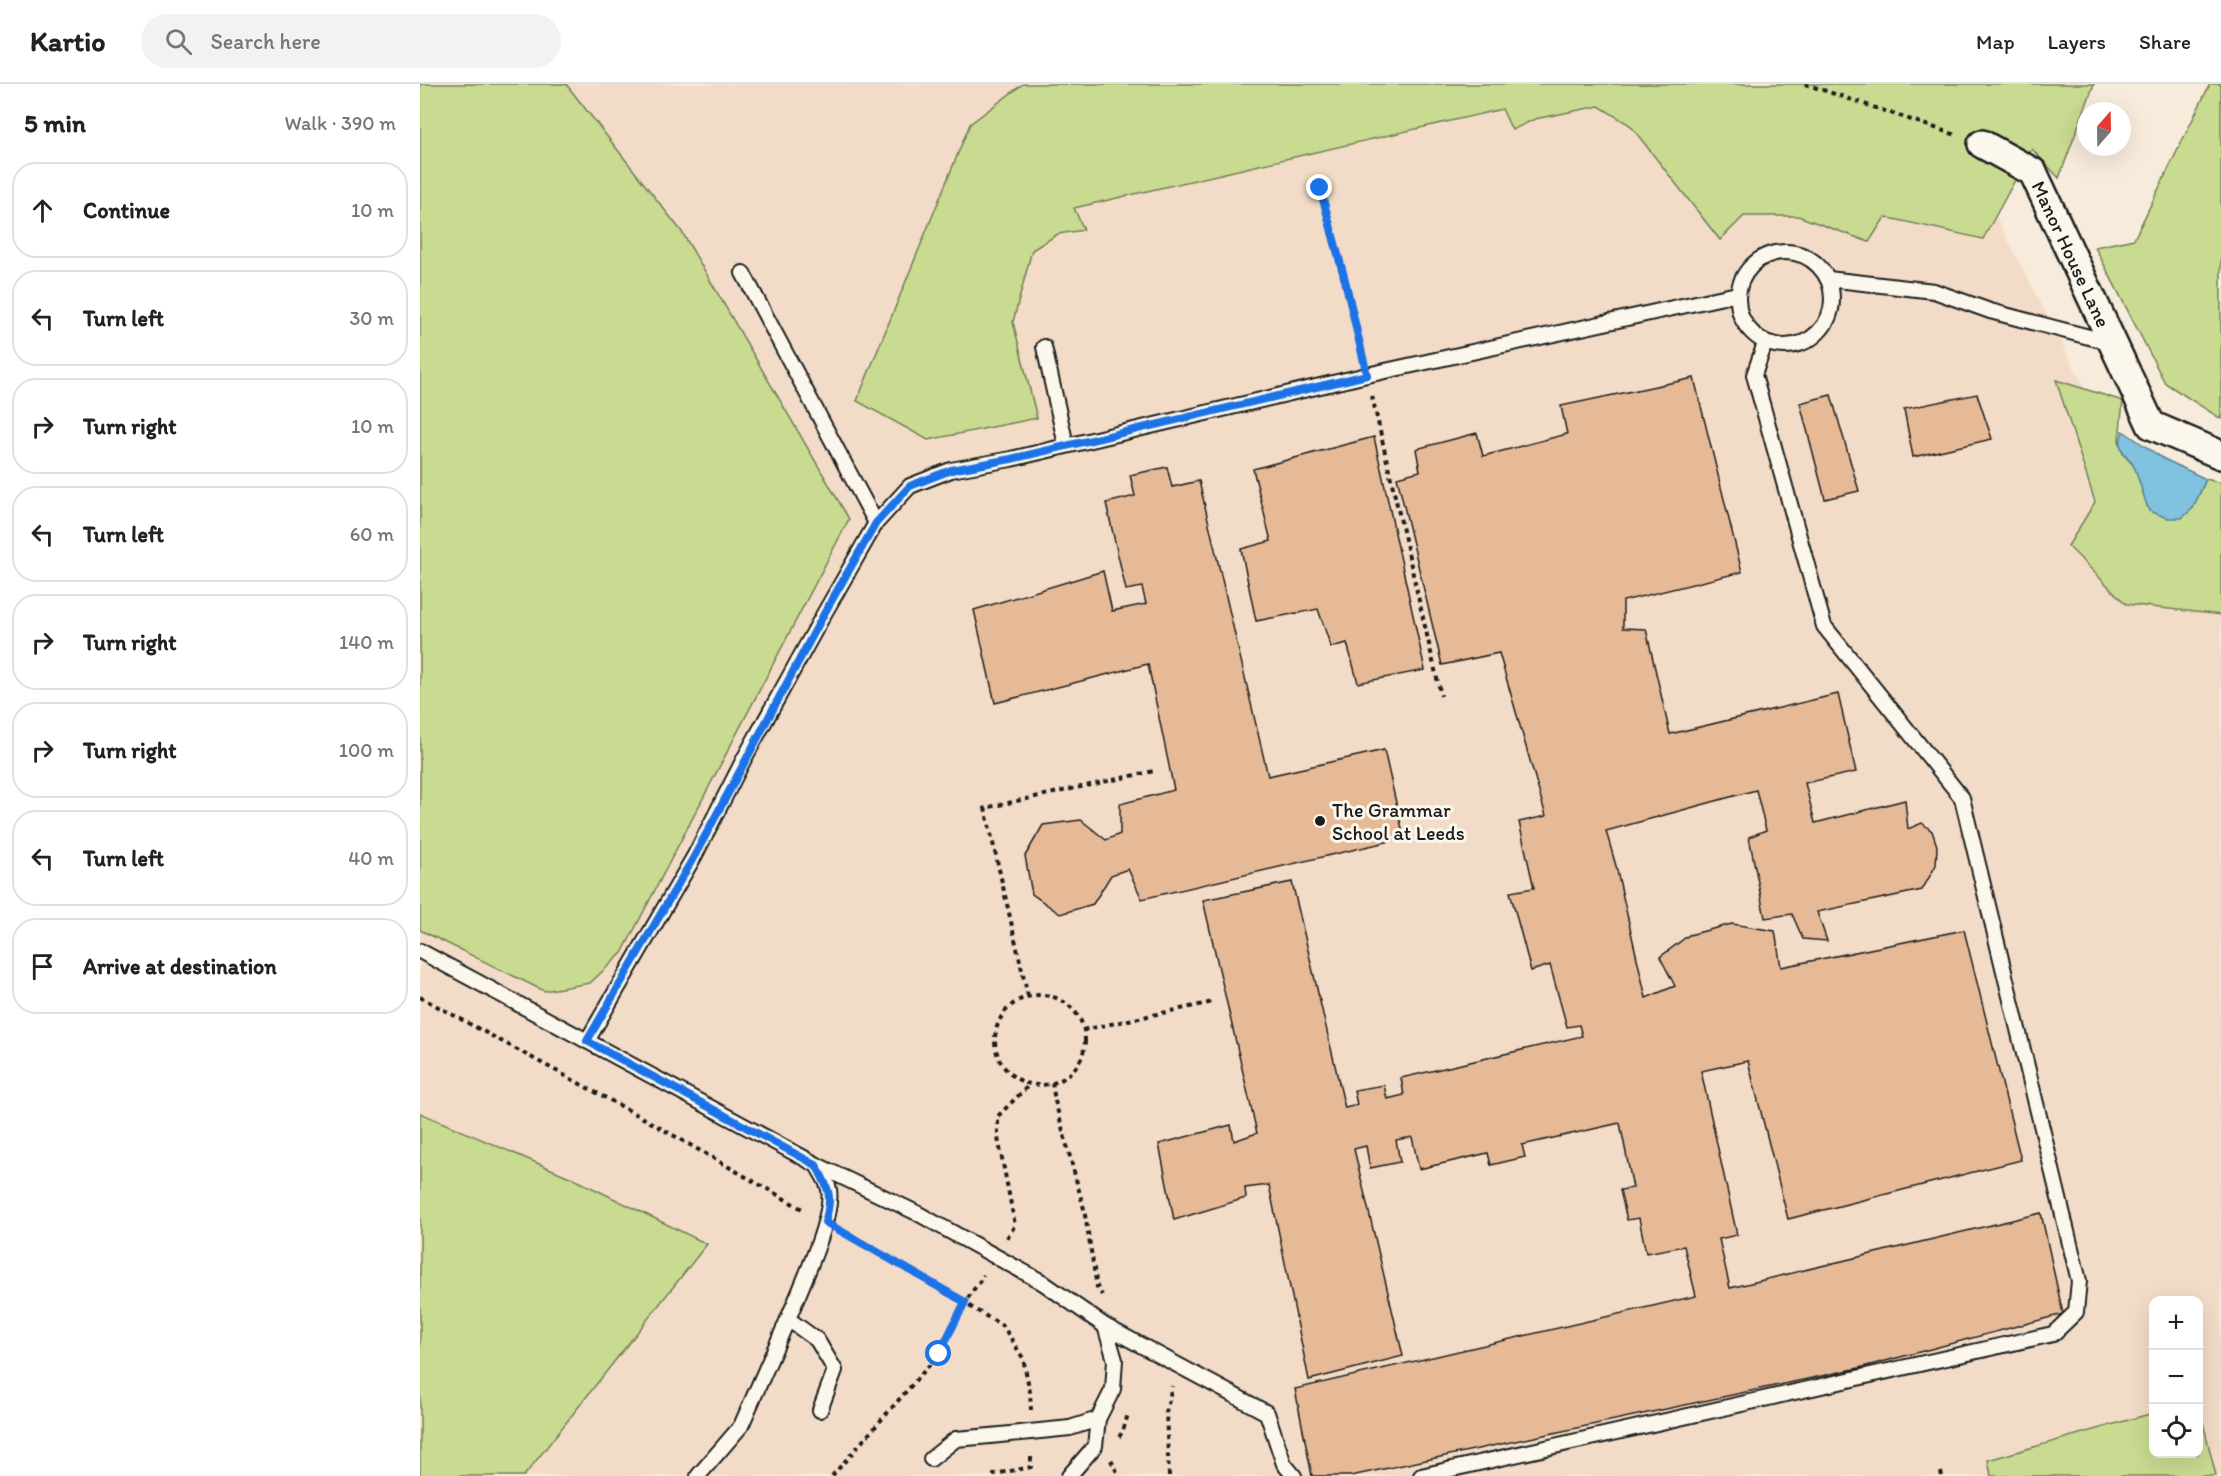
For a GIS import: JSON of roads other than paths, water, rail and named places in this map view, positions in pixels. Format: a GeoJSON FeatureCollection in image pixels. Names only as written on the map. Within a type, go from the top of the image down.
{"type":"FeatureCollection","features":[{"type":"Feature","properties":{"kind":"street","name":"Manor House Lane"},"geometry":{"type":"LineString","coordinates":[[1982,144],[2033,171],[2151,424],[2221,455]]}},
{"type":"Feature","properties":{"kind":"lane"},"geometry":{"type":"LineString","coordinates":[[1784,251],[1801,254],[1816,263],[1828,279],[1833,299],[1830,316],[1823,328],[1804,344],[1782,347],[1765,343],[1753,336],[1743,323],[1738,311],[1737,294],[1741,280],[1755,261],[1784,251]]}},
{"type":"Feature","properties":{"kind":"lane"},"geometry":{"type":"LineString","coordinates":[[743,273],[876,523]]}},
{"type":"Feature","properties":{"kind":"lane"},"geometry":{"type":"LineString","coordinates":[[1828,279],[1934,291],[1990,310],[2113,343]]}},
{"type":"Feature","properties":{"kind":"lane"},"geometry":{"type":"LineString","coordinates":[[587,1041],[695,855],[825,612],[876,523],[910,486],[951,470],[1011,459],[1367,375],[1737,294]]}},
{"type":"Feature","properties":{"kind":"lane"},"geometry":{"type":"LineString","coordinates":[[1421,1476],[2053,1334],[2076,1312],[2079,1281],[1962,798],[1824,626],[1754,375],[1765,343]]}},
{"type":"Feature","properties":{"kind":"lane"},"geometry":{"type":"LineString","coordinates":[[1044,347],[1066,445]]}},
{"type":"Feature","properties":{"kind":"lane"},"geometry":{"type":"LineString","coordinates":[[420,951],[816,1165],[917,1213],[1042,1282],[1105,1326],[1267,1413],[1284,1464],[1294,1476]]}},
{"type":"Feature","properties":{"kind":"lane"},"geometry":{"type":"LineString","coordinates":[[698,1476],[741,1426],[816,1251],[830,1203],[829,1188],[816,1165]]}},
{"type":"Feature","properties":{"kind":"lane"},"geometry":{"type":"LineString","coordinates":[[788,1319],[817,1340],[835,1370],[820,1410]]}},
{"type":"Feature","properties":{"kind":"lane"},"geometry":{"type":"LineString","coordinates":[[1069,1476],[1095,1446],[1098,1419],[1113,1389],[1115,1360],[1105,1326]]}},
{"type":"Feature","properties":{"kind":"lane"},"geometry":{"type":"LineString","coordinates":[[931,1459],[956,1439],[1070,1428],[1098,1419]]}},
{"type":"Feature","properties":{"kind":"water"},"geometry":{"type":"Polygon","coordinates":[[[2123,431],[2164,459],[2206,479],[2193,508],[2182,518],[2168,518],[2149,511],[2135,469],[2121,448],[2123,431]]]}},
{"type":"Feature","properties":{"kind":"place","name":"The Grammar School at Leeds"},"geometry":{"type":"Point","coordinates":[1320,821]}}]}
